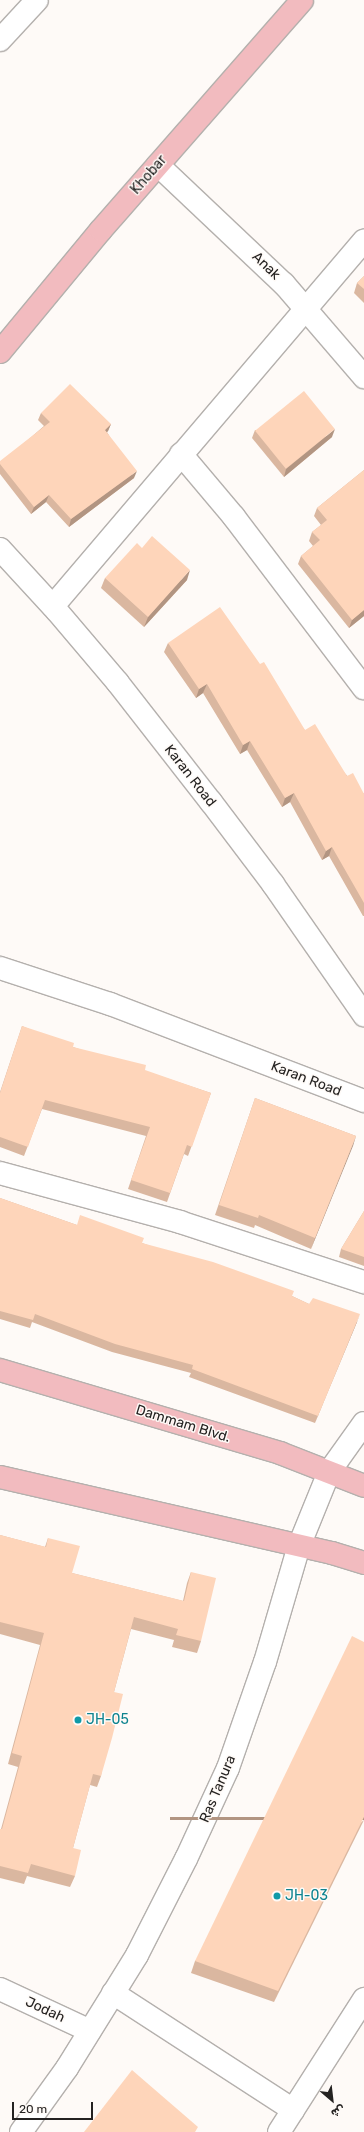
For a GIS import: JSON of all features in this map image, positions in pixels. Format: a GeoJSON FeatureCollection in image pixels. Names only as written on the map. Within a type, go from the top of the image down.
{"type":"FeatureCollection","features":[{"type":"Feature","properties":{"kind":"main road","name":"Khobar"},"geometry":{"type":"LineString","coordinates":[[0,352],[158,165],[302,0]]}},
{"type":"Feature","properties":{"kind":"main road","name":"Dammam Blvd."},"geometry":{"type":"LineString","coordinates":[[0,1370],[280,1453],[364,1486]]}},
{"type":"Feature","properties":{"kind":"main road"},"geometry":{"type":"LineString","coordinates":[[0,1477],[299,1546],[364,1563]]}},
{"type":"Feature","properties":{"kind":"street"},"geometry":{"type":"LineString","coordinates":[[0,40],[37,0]]}},
{"type":"Feature","properties":{"kind":"street","name":"Anak"},"geometry":{"type":"LineString","coordinates":[[158,165],[284,284],[364,376]]}},
{"type":"Feature","properties":{"kind":"street"},"geometry":{"type":"LineString","coordinates":[[53,606],[305,308],[364,241]]}},
{"type":"Feature","properties":{"kind":"street"},"geometry":{"type":"LineString","coordinates":[[181,454],[234,517],[364,688]]}},
{"type":"Feature","properties":{"kind":"street","name":"Karan Road"},"geometry":{"type":"LineString","coordinates":[[0,549],[53,606],[118,683],[211,802],[273,884],[364,1015]]}},
{"type":"Feature","properties":{"kind":"street","name":"Karan Road"},"geometry":{"type":"LineString","coordinates":[[0,968],[110,1004],[362,1098]]}},
{"type":"Feature","properties":{"kind":"street"},"geometry":{"type":"LineString","coordinates":[[0,1173],[180,1222],[364,1282]]}},
{"type":"Feature","properties":{"kind":"street","name":"Ras Tanura"},"geometry":{"type":"LineString","coordinates":[[21,2132],[67,2068],[137,1954],[186,1859],[228,1768],[265,1662],[299,1546],[329,1472],[364,1423]]}},
{"type":"Feature","properties":{"kind":"street","name":"Jodah"},"geometry":{"type":"LineString","coordinates":[[0,1989],[90,2031]]}},
{"type":"Feature","properties":{"kind":"street"},"geometry":{"type":"LineString","coordinates":[[113,1993],[293,2110]]}},
{"type":"Feature","properties":{"kind":"street"},"geometry":{"type":"LineString","coordinates":[[279,2132],[364,1999]]}},
{"type":"Feature","properties":{"kind":"building"},"geometry":{"type":"Polygon","coordinates":[[[364,276],[364,289],[357,283],[364,276]]]}},
{"type":"Feature","properties":{"kind":"building"},"geometry":{"type":"Polygon","coordinates":[[[70,384],[111,424],[105,430],[137,471],[71,519],[49,495],[34,507],[0,464],[0,461],[50,422],[41,413],[70,384]]]}},
{"type":"Feature","properties":{"kind":"building"},"geometry":{"type":"Polygon","coordinates":[[[304,391],[335,429],[286,469],[255,431],[304,391]]]}},
{"type":"Feature","properties":{"kind":"building"},"geometry":{"type":"Polygon","coordinates":[[[364,470],[364,610],[352,620],[301,556],[320,540],[312,532],[327,520],[317,508],[364,470]]]}},
{"type":"Feature","properties":{"kind":"building"},"geometry":{"type":"Polygon","coordinates":[[[152,536],[190,570],[148,617],[105,578],[137,543],[142,548],[152,536]]]}},
{"type":"Feature","properties":{"kind":"building"},"geometry":{"type":"Polygon","coordinates":[[[220,607],[260,664],[264,662],[305,730],[315,724],[347,776],[353,773],[364,794],[364,903],[332,847],[326,851],[294,793],[285,798],[250,741],[243,745],[207,684],[199,689],[168,643],[220,607]]]}},
{"type":"Feature","properties":{"kind":"building"},"geometry":{"type":"Polygon","coordinates":[[[22,1026],[74,1043],[73,1047],[146,1065],[145,1070],[211,1093],[192,1147],[187,1145],[170,1193],[131,1180],[150,1127],[45,1100],[28,1147],[0,1137],[0,1093],[22,1026]]]}},
{"type":"Feature","properties":{"kind":"building"},"geometry":{"type":"Polygon","coordinates":[[[255,1098],[356,1136],[315,1238],[259,1215],[258,1218],[219,1205],[255,1098]]]}},
{"type":"Feature","properties":{"kind":"building"},"geometry":{"type":"Polygon","coordinates":[[[0,1198],[77,1225],[80,1215],[144,1238],[142,1243],[213,1262],[294,1291],[292,1296],[309,1304],[313,1298],[360,1314],[318,1416],[192,1369],[193,1365],[115,1344],[35,1314],[33,1320],[0,1311],[0,1198]]]}},
{"type":"Feature","properties":{"kind":"building"},"geometry":{"type":"Polygon","coordinates":[[[364,1211],[364,1257],[341,1249],[364,1211]]]}},
{"type":"Feature","properties":{"kind":"building","name":"JH-05"},"geometry":{"type":"Polygon","coordinates":[[[0,1535],[46,1547],[48,1538],[80,1546],[72,1573],[184,1601],[191,1572],[216,1578],[201,1641],[176,1635],[178,1629],[134,1617],[114,1692],[123,1694],[112,1738],[101,1776],[93,1774],[73,1848],[81,1850],[75,1876],[31,1864],[28,1873],[0,1866],[0,1829],[2,1829],[22,1756],[12,1753],[44,1633],[0,1622],[0,1535]]]}},
{"type":"Feature","properties":{"kind":"building","name":"JH-03"},"geometry":{"type":"Polygon","coordinates":[[[352,1636],[364,1642],[364,1817],[278,1991],[195,1961],[352,1636]]]}},
{"type":"Feature","properties":{"kind":"building"},"geometry":{"type":"Polygon","coordinates":[[[132,2070],[198,2127],[195,2132],[84,2132],[132,2070]]]}},
{"type":"Feature","properties":{"kind":"place","name":"JH-05"},"geometry":{"type":"Point","coordinates":[78,1720]}},
{"type":"Feature","properties":{"kind":"place","name":"JH-03"},"geometry":{"type":"Point","coordinates":[277,1896]}}]}
